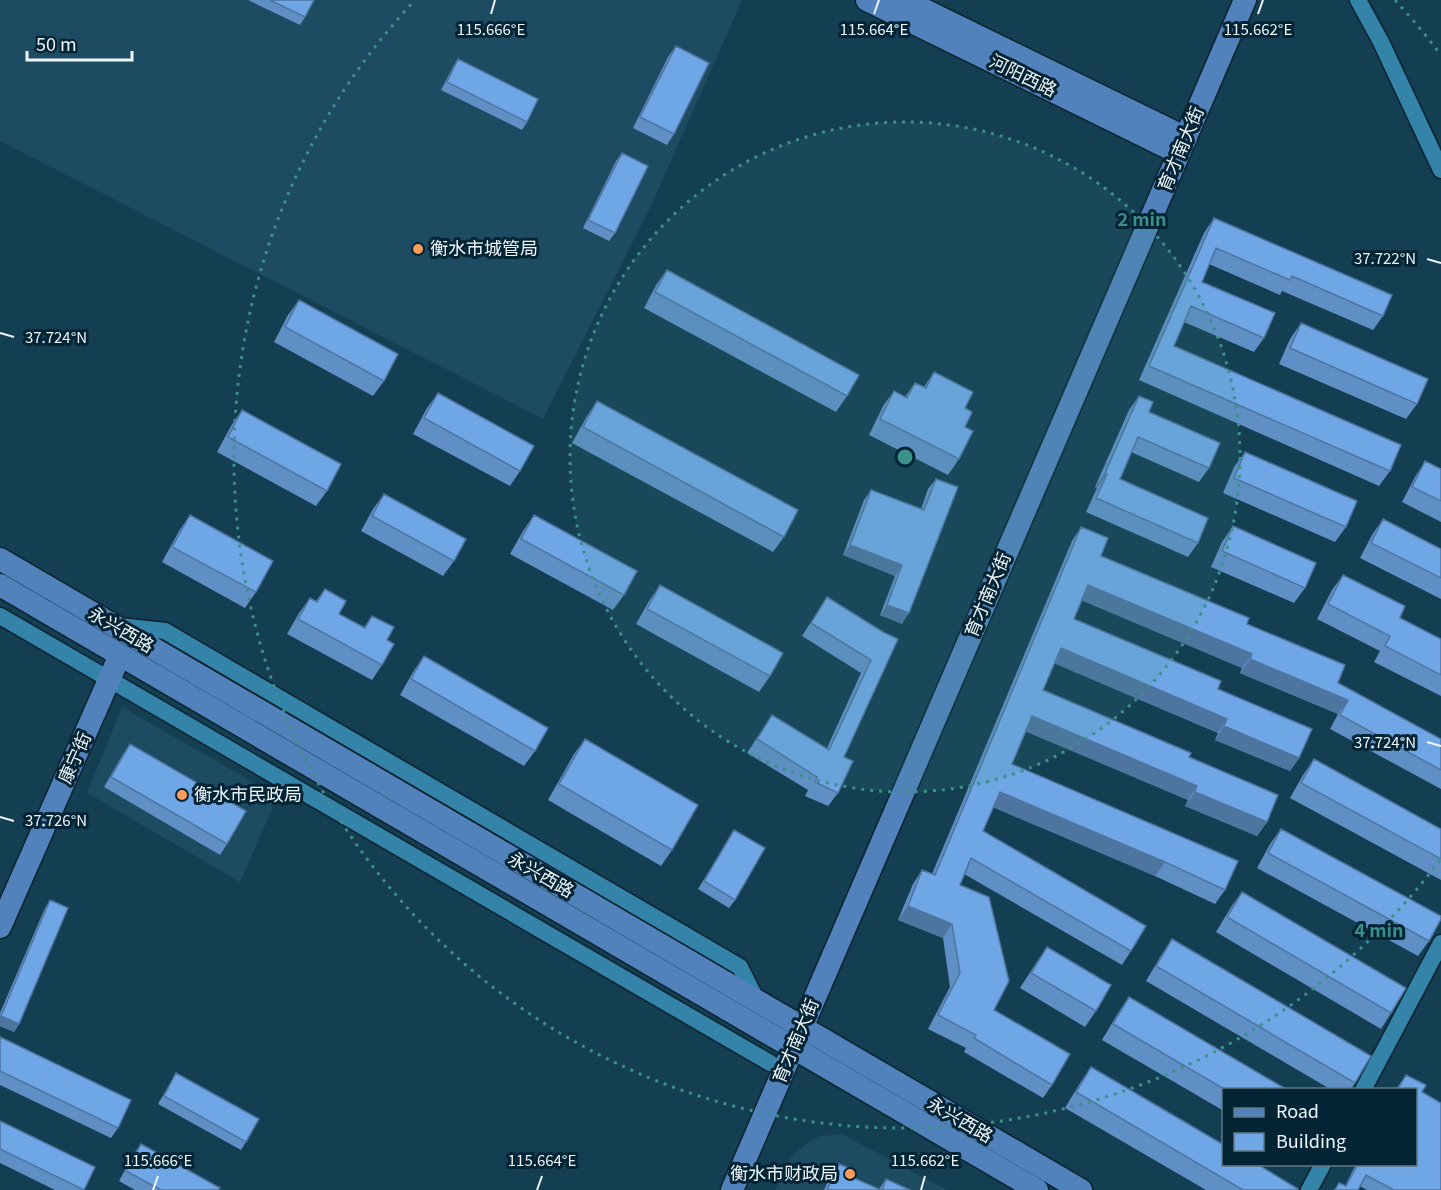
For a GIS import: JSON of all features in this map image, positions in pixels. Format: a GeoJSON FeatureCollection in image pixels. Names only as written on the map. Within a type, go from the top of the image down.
{"type":"FeatureCollection","features":[{"type":"Feature","properties":{"kind":"main road","name":"河阳西路"},"geometry":{"type":"LineString","coordinates":[[867,0],[1175,142]]}},
{"type":"Feature","properties":{"kind":"main road","name":"河阳西路"},"geometry":{"type":"LineString","coordinates":[[904,0],[1175,142]]}},
{"type":"Feature","properties":{"kind":"main road","name":"育才南大街"},"geometry":{"type":"LineString","coordinates":[[732,1190],[791,1034],[1175,142],[1228,0]]}},
{"type":"Feature","properties":{"kind":"main road","name":"育才南大街"},"geometry":{"type":"LineString","coordinates":[[1175,142],[1245,0]]}},
{"type":"Feature","properties":{"kind":"main road","name":"永兴西路"},"geometry":{"type":"LineString","coordinates":[[0,559],[757,1001],[791,1034],[1037,1190]]}},
{"type":"Feature","properties":{"kind":"main road","name":"永兴西路"},"geometry":{"type":"LineString","coordinates":[[0,585],[791,1034],[1082,1190]]}},
{"type":"Feature","properties":{"kind":"main road","name":"康宁街"},"geometry":{"type":"LineString","coordinates":[[0,927],[120,655]]}},
{"type":"Feature","properties":{"kind":"main road","name":"育才南大街"},"geometry":{"type":"LineString","coordinates":[[716,1190],[770,1063],[791,1034]]}},
{"type":"Feature","properties":{"kind":"street"},"geometry":{"type":"LineString","coordinates":[[1358,0],[1381,42],[1441,170]]}},
{"type":"Feature","properties":{"kind":"street"},"geometry":{"type":"LineString","coordinates":[[0,616],[770,1063]]}},
{"type":"Feature","properties":{"kind":"street"},"geometry":{"type":"LineString","coordinates":[[1364,1088],[1441,943]]}},
{"type":"Feature","properties":{"kind":"street"},"geometry":{"type":"LineString","coordinates":[[1309,1190],[1322,1166]]}},
{"type":"Feature","properties":{"kind":"shaded area","name":"衡水市城管局"},"geometry":{"type":"Polygon","coordinates":[[[0,0],[742,0],[651,206],[543,419],[0,141],[0,0]]]}},
{"type":"Feature","properties":{"kind":"shaded area","name":"衡水市民政局"},"geometry":{"type":"Polygon","coordinates":[[[122,707],[278,796],[240,882],[87,793],[122,707]]]}},
{"type":"Feature","properties":{"kind":"shaded area","name":"衡水市财政局"},"geometry":{"type":"Polygon","coordinates":[[[842,1134],[947,1190],[775,1190],[791,1157],[806,1144],[820,1136],[842,1134]]]}},
{"type":"Feature","properties":{"kind":"building"},"geometry":{"type":"Polygon","coordinates":[[[270,0],[314,0],[305,17],[270,0]]]}},
{"type":"Feature","properties":{"kind":"building"},"geometry":{"type":"Polygon","coordinates":[[[676,46],[709,63],[674,134],[640,117],[676,46]]]}},
{"type":"Feature","properties":{"kind":"building"},"geometry":{"type":"Polygon","coordinates":[[[458,59],[538,99],[527,122],[447,82],[458,59]]]}},
{"type":"Feature","properties":{"kind":"building"},"geometry":{"type":"Polygon","coordinates":[[[622,153],[648,166],[615,233],[588,220],[622,153]]]}},
{"type":"Feature","properties":{"kind":"building"},"geometry":{"type":"Polygon","coordinates":[[[1214,218],[1392,295],[1383,316],[1292,276],[1290,280],[1216,248],[1202,282],[1275,313],[1264,338],[1191,306],[1174,346],[1401,445],[1390,471],[1149,366],[1214,218]]]}},
{"type":"Feature","properties":{"kind":"building"},"geometry":{"type":"Polygon","coordinates":[[[667,270],[859,375],[847,396],[655,292],[667,270]]]}},
{"type":"Feature","properties":{"kind":"building"},"geometry":{"type":"Polygon","coordinates":[[[299,300],[398,354],[384,381],[285,327],[299,300]]]}},
{"type":"Feature","properties":{"kind":"building"},"geometry":{"type":"Polygon","coordinates":[[[1301,323],[1428,379],[1417,404],[1290,348],[1301,323]]]}},
{"type":"Feature","properties":{"kind":"building"},"geometry":{"type":"Polygon","coordinates":[[[934,372],[973,392],[965,408],[972,412],[965,427],[973,431],[959,459],[880,419],[894,391],[907,398],[915,383],[926,388],[934,372]]]}},
{"type":"Feature","properties":{"kind":"building"},"geometry":{"type":"Polygon","coordinates":[[[438,393],[534,446],[520,471],[424,418],[438,393]]]}},
{"type":"Feature","properties":{"kind":"building"},"geometry":{"type":"Polygon","coordinates":[[[1139,396],[1153,402],[1149,412],[1220,443],[1209,468],[1138,437],[1120,479],[1208,518],[1198,543],[1096,498],[1139,396]]]}},
{"type":"Feature","properties":{"kind":"building"},"geometry":{"type":"Polygon","coordinates":[[[597,401],[798,510],[784,537],[583,427],[597,401]]]}},
{"type":"Feature","properties":{"kind":"building"},"geometry":{"type":"Polygon","coordinates":[[[242,410],[341,464],[327,491],[228,437],[242,410]]]}},
{"type":"Feature","properties":{"kind":"building"},"geometry":{"type":"Polygon","coordinates":[[[1245,452],[1357,501],[1346,527],[1234,478],[1245,452]]]}},
{"type":"Feature","properties":{"kind":"building"},"geometry":{"type":"Polygon","coordinates":[[[1425,461],[1441,469],[1441,501],[1412,487],[1425,461]]]}},
{"type":"Feature","properties":{"kind":"building"},"geometry":{"type":"Polygon","coordinates":[[[936,479],[958,487],[909,613],[887,605],[902,565],[850,545],[871,490],[924,510],[936,479]]]}},
{"type":"Feature","properties":{"kind":"building"},"geometry":{"type":"Polygon","coordinates":[[[384,494],[466,539],[454,561],[372,516],[384,494]]]}},
{"type":"Feature","properties":{"kind":"building"},"geometry":{"type":"Polygon","coordinates":[[[190,515],[273,561],[256,592],[172,547],[190,515]]]}},
{"type":"Feature","properties":{"kind":"building"},"geometry":{"type":"Polygon","coordinates":[[[534,515],[637,571],[624,595],[521,539],[534,515]]]}},
{"type":"Feature","properties":{"kind":"building"},"geometry":{"type":"Polygon","coordinates":[[[1383,519],[1441,549],[1441,578],[1371,543],[1383,519]]]}},
{"type":"Feature","properties":{"kind":"building"},"geometry":{"type":"Polygon","coordinates":[[[1233,526],[1316,563],[1305,588],[1222,551],[1233,526]]]}},
{"type":"Feature","properties":{"kind":"building"},"geometry":{"type":"Polygon","coordinates":[[[1081,527],[1108,538],[1101,556],[1249,618],[1247,624],[1345,665],[1338,683],[1441,739],[1441,770],[1340,715],[1348,700],[1250,659],[1252,654],[1088,585],[1074,619],[1221,681],[1218,689],[1312,729],[1299,758],[1224,726],[1227,719],[1061,648],[1043,690],[1191,753],[1189,757],[1278,795],[1267,822],[1195,792],[1197,786],[1032,716],[1012,764],[1238,861],[1225,890],[1000,792],[983,831],[1146,926],[1131,951],[971,858],[960,885],[989,897],[1009,981],[994,1010],[1070,1054],[1052,1085],[974,1038],[976,1035],[938,1015],[960,973],[952,924],[908,906],[922,870],[935,875],[1081,527]]]}},
{"type":"Feature","properties":{"kind":"building"},"geometry":{"type":"Polygon","coordinates":[[[1343,575],[1405,606],[1400,618],[1441,639],[1441,675],[1385,646],[1390,636],[1328,604],[1343,575]]]}},
{"type":"Feature","properties":{"kind":"building"},"geometry":{"type":"Polygon","coordinates":[[[660,585],[783,653],[770,676],[647,609],[660,585]]]}},
{"type":"Feature","properties":{"kind":"building"},"geometry":{"type":"Polygon","coordinates":[[[325,589],[346,601],[339,614],[365,628],[372,616],[394,627],[387,640],[394,644],[382,665],[298,619],[310,598],[317,602],[325,589]]]}},
{"type":"Feature","properties":{"kind":"building"},"geometry":{"type":"Polygon","coordinates":[[[827,597],[898,639],[844,757],[853,761],[838,793],[815,782],[817,777],[757,739],[772,715],[829,750],[871,660],[811,623],[827,597]]]}},
{"type":"Feature","properties":{"kind":"building"},"geometry":{"type":"Polygon","coordinates":[[[424,656],[548,728],[535,751],[411,679],[424,656]]]}},
{"type":"Feature","properties":{"kind":"building"},"geometry":{"type":"Polygon","coordinates":[[[585,739],[698,805],[672,850],[559,784],[585,739]]]}},
{"type":"Feature","properties":{"kind":"building"},"geometry":{"type":"Polygon","coordinates":[[[130,744],[246,811],[227,844],[111,777],[130,744]]]}},
{"type":"Feature","properties":{"kind":"building"},"geometry":{"type":"Polygon","coordinates":[[[1314,759],[1441,829],[1441,859],[1301,783],[1314,759]]]}},
{"type":"Feature","properties":{"kind":"building"},"geometry":{"type":"Polygon","coordinates":[[[1281,829],[1441,916],[1429,941],[1268,853],[1281,829]]]}},
{"type":"Feature","properties":{"kind":"building"},"geometry":{"type":"Polygon","coordinates":[[[734,830],[765,848],[735,900],[704,881],[734,830]]]}},
{"type":"Feature","properties":{"kind":"building"},"geometry":{"type":"Polygon","coordinates":[[[1242,892],[1406,988],[1391,1013],[1227,917],[1242,892]]]}},
{"type":"Feature","properties":{"kind":"building"},"geometry":{"type":"Polygon","coordinates":[[[50,900],[68,908],[19,1024],[1,1016],[50,900]]]}},
{"type":"Feature","properties":{"kind":"building"},"geometry":{"type":"Polygon","coordinates":[[[1172,939],[1371,1056],[1355,1083],[1156,966],[1172,939]]]}},
{"type":"Feature","properties":{"kind":"building"},"geometry":{"type":"Polygon","coordinates":[[[1047,947],[1111,985],[1096,1011],[1031,973],[1047,947]]]}},
{"type":"Feature","properties":{"kind":"building"},"geometry":{"type":"Polygon","coordinates":[[[1129,997],[1284,1088],[1222,1088],[1113,1024],[1129,997]]]}},
{"type":"Feature","properties":{"kind":"building"},"geometry":{"type":"Polygon","coordinates":[[[0,1037],[131,1100],[118,1128],[0,1071],[0,1037]]]}},
{"type":"Feature","properties":{"kind":"building"},"geometry":{"type":"Polygon","coordinates":[[[1091,1067],[1222,1144],[1222,1166],[1260,1166],[1298,1189],[1243,1190],[1076,1092],[1091,1067]]]}},
{"type":"Feature","properties":{"kind":"building"},"geometry":{"type":"Polygon","coordinates":[[[176,1073],[259,1119],[246,1142],[164,1096],[176,1073]]]}},
{"type":"Feature","properties":{"kind":"building"},"geometry":{"type":"Polygon","coordinates":[[[1406,1075],[1426,1085],[1422,1092],[1441,1103],[1441,1190],[1394,1190],[1366,1175],[1358,1190],[1335,1190],[1339,1183],[1346,1186],[1357,1166],[1417,1166],[1417,1088],[1399,1088],[1406,1075]]]}},
{"type":"Feature","properties":{"kind":"building"},"geometry":{"type":"Polygon","coordinates":[[[0,1121],[95,1167],[84,1190],[0,1149],[0,1121]]]}},
{"type":"Feature","properties":{"kind":"building"},"geometry":{"type":"Polygon","coordinates":[[[141,1144],[220,1188],[218,1190],[161,1190],[126,1171],[141,1144]]]}},
{"type":"Feature","properties":{"kind":"building"},"geometry":{"type":"Polygon","coordinates":[[[839,1164],[851,1169],[856,1179],[881,1190],[827,1190],[839,1164]]]}},
{"type":"Feature","properties":{"kind":"building"},"geometry":{"type":"Polygon","coordinates":[[[886,1179],[910,1190],[882,1190],[886,1179]]]}},
{"type":"Feature","properties":{"kind":"place","name":"衡水市城管局"},"geometry":{"type":"Point","coordinates":[418,249]}},
{"type":"Feature","properties":{"kind":"place","name":"衡水市民政局"},"geometry":{"type":"Point","coordinates":[182,795]}},
{"type":"Feature","properties":{"kind":"place","name":"衡水市财政局"},"geometry":{"type":"Point","coordinates":[850,1174]}}]}
